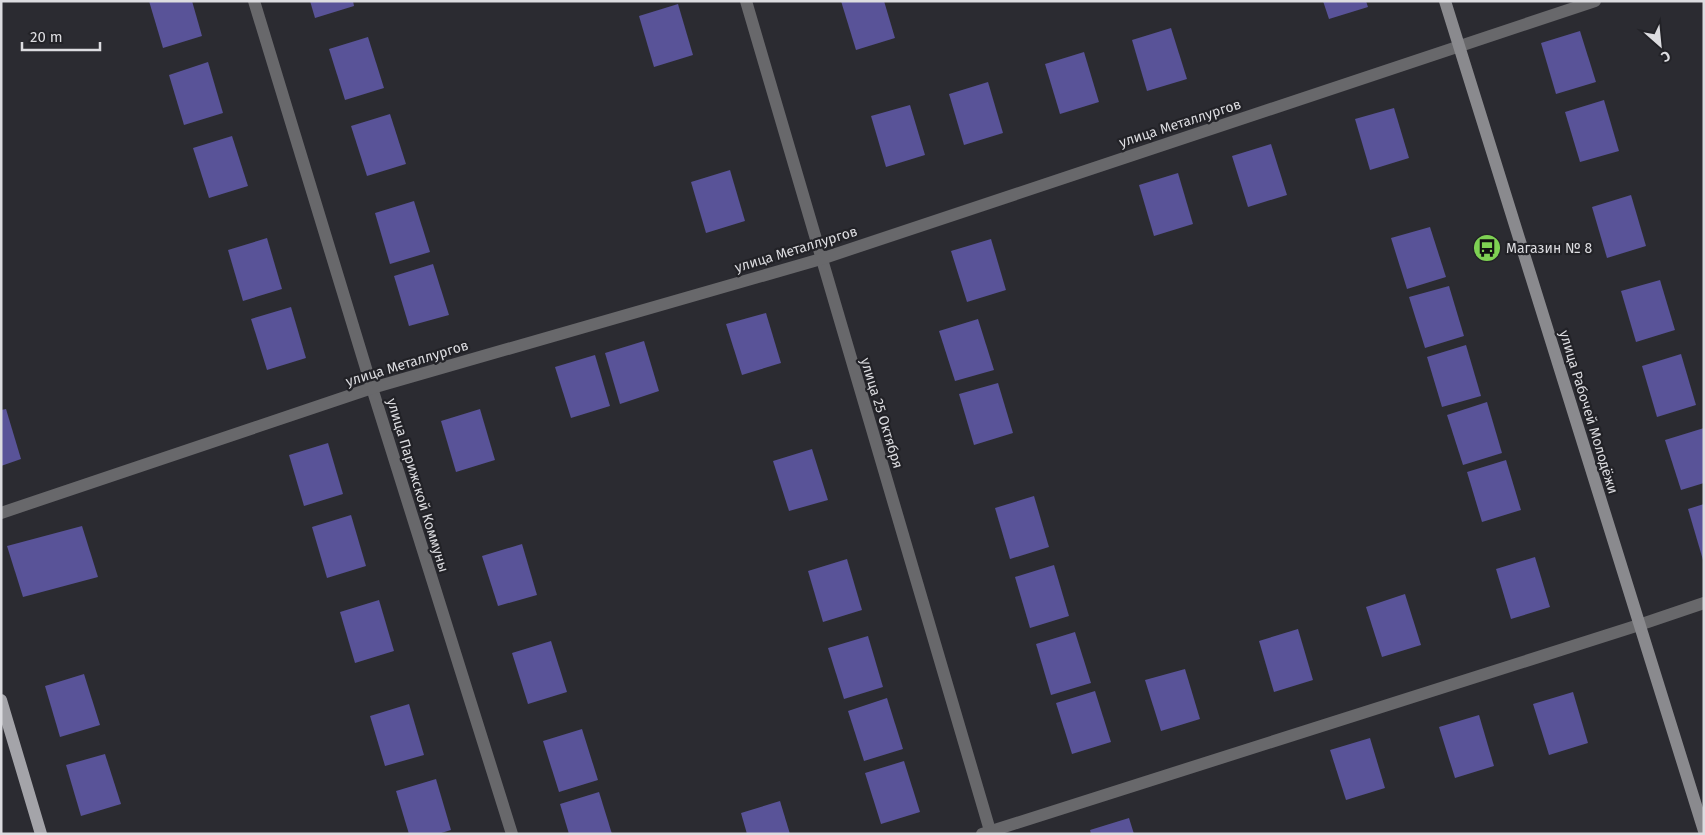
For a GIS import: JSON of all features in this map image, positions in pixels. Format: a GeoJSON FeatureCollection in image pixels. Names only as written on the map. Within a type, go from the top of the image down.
{"type":"FeatureCollection","features":[{"type":"Feature","properties":{"kind":"main road","name":"улица Рабочей Молодёжи"},"geometry":{"type":"LineString","coordinates":[[1445,1],[1704,831]]}},
{"type":"Feature","properties":{"kind":"main road"},"geometry":{"type":"LineString","coordinates":[[1,700],[41,834]]}},
{"type":"Feature","properties":{"kind":"street","name":"улица Парижской Коммуны"},"geometry":{"type":"LineString","coordinates":[[254,1],[372,388],[512,834]]}},
{"type":"Feature","properties":{"kind":"street","name":"улица 25 Октября"},"geometry":{"type":"LineString","coordinates":[[746,1],[988,833]]}},
{"type":"Feature","properties":{"kind":"street","name":"улица Металлургов"},"geometry":{"type":"LineString","coordinates":[[1,513],[372,388],[821,259],[1595,1]]}},
{"type":"Feature","properties":{"kind":"street"},"geometry":{"type":"LineString","coordinates":[[988,833],[1639,625],[1704,602]]}},
{"type":"Feature","properties":{"kind":"building"},"geometry":{"type":"Polygon","coordinates":[[[149,1],[192,1],[202,36],[163,48],[149,1]]]}},
{"type":"Feature","properties":{"kind":"building"},"geometry":{"type":"Polygon","coordinates":[[[310,1],[353,1],[354,6],[315,18],[310,1]]]}},
{"type":"Feature","properties":{"kind":"building"},"geometry":{"type":"Polygon","coordinates":[[[841,1],[884,1],[895,38],[856,50],[841,1]]]}},
{"type":"Feature","properties":{"kind":"building"},"geometry":{"type":"Polygon","coordinates":[[[1323,1],[1366,1],[1368,7],[1329,19],[1323,1]]]}},
{"type":"Feature","properties":{"kind":"building"},"geometry":{"type":"Polygon","coordinates":[[[678,4],[693,55],[654,67],[639,16],[678,4]]]}},
{"type":"Feature","properties":{"kind":"building"},"geometry":{"type":"Polygon","coordinates":[[[1171,28],[1187,79],[1147,91],[1132,40],[1171,28]]]}},
{"type":"Feature","properties":{"kind":"building"},"geometry":{"type":"Polygon","coordinates":[[[1580,31],[1596,82],[1556,94],[1541,43],[1580,31]]]}},
{"type":"Feature","properties":{"kind":"building"},"geometry":{"type":"Polygon","coordinates":[[[368,37],[384,88],[345,100],[329,49],[368,37]]]}},
{"type":"Feature","properties":{"kind":"building"},"geometry":{"type":"Polygon","coordinates":[[[1084,52],[1099,102],[1060,114],[1045,64],[1084,52]]]}},
{"type":"Feature","properties":{"kind":"building"},"geometry":{"type":"Polygon","coordinates":[[[208,62],[223,113],[184,125],[169,75],[208,62]]]}},
{"type":"Feature","properties":{"kind":"building"},"geometry":{"type":"Polygon","coordinates":[[[988,82],[1003,133],[964,145],[949,94],[988,82]]]}},
{"type":"Feature","properties":{"kind":"building"},"geometry":{"type":"Polygon","coordinates":[[[1604,100],[1619,151],[1580,162],[1565,112],[1604,100]]]}},
{"type":"Feature","properties":{"kind":"building"},"geometry":{"type":"Polygon","coordinates":[[[910,105],[925,155],[886,167],[871,116],[910,105]]]}},
{"type":"Feature","properties":{"kind":"building"},"geometry":{"type":"Polygon","coordinates":[[[1394,108],[1409,158],[1370,170],[1355,119],[1394,108]]]}},
{"type":"Feature","properties":{"kind":"building"},"geometry":{"type":"Polygon","coordinates":[[[390,114],[406,164],[367,176],[351,126],[390,114]]]}},
{"type":"Feature","properties":{"kind":"building"},"geometry":{"type":"Polygon","coordinates":[[[232,136],[248,186],[209,198],[193,148],[232,136]]]}},
{"type":"Feature","properties":{"kind":"building"},"geometry":{"type":"Polygon","coordinates":[[[1271,144],[1287,195],[1248,207],[1232,156],[1271,144]]]}},
{"type":"Feature","properties":{"kind":"building"},"geometry":{"type":"Polygon","coordinates":[[[730,170],[745,221],[706,233],[691,182],[730,170]]]}},
{"type":"Feature","properties":{"kind":"building"},"geometry":{"type":"Polygon","coordinates":[[[1178,173],[1193,224],[1154,236],[1139,185],[1178,173]]]}},
{"type":"Feature","properties":{"kind":"building"},"geometry":{"type":"Polygon","coordinates":[[[1631,195],[1646,246],[1607,258],[1592,207],[1631,195]]]}},
{"type":"Feature","properties":{"kind":"building"},"geometry":{"type":"Polygon","coordinates":[[[414,201],[430,252],[390,264],[375,213],[414,201]]]}},
{"type":"Feature","properties":{"kind":"building"},"geometry":{"type":"Polygon","coordinates":[[[1430,227],[1446,277],[1407,289],[1391,238],[1430,227]]]}},
{"type":"Feature","properties":{"kind":"building"},"geometry":{"type":"Polygon","coordinates":[[[267,238],[282,289],[243,301],[228,250],[267,238]]]}},
{"type":"Feature","properties":{"kind":"building"},"geometry":{"type":"Polygon","coordinates":[[[991,239],[1006,290],[967,302],[951,251],[991,239]]]}},
{"type":"Feature","properties":{"kind":"building"},"geometry":{"type":"Polygon","coordinates":[[[433,264],[449,315],[409,326],[394,276],[433,264]]]}},
{"type":"Feature","properties":{"kind":"building"},"geometry":{"type":"Polygon","coordinates":[[[1660,280],[1675,330],[1636,342],[1621,291],[1660,280]]]}},
{"type":"Feature","properties":{"kind":"building"},"geometry":{"type":"Polygon","coordinates":[[[1449,286],[1464,336],[1425,348],[1409,297],[1449,286]]]}},
{"type":"Feature","properties":{"kind":"building"},"geometry":{"type":"Polygon","coordinates":[[[291,307],[306,358],[267,370],[251,319],[291,307]]]}},
{"type":"Feature","properties":{"kind":"building"},"geometry":{"type":"Polygon","coordinates":[[[766,313],[781,363],[742,375],[726,324],[766,313]]]}},
{"type":"Feature","properties":{"kind":"building"},"geometry":{"type":"Polygon","coordinates":[[[978,319],[994,370],[955,381],[939,331],[978,319]]]}},
{"type":"Feature","properties":{"kind":"building"},"geometry":{"type":"Polygon","coordinates":[[[644,341],[659,391],[620,404],[605,353],[644,341]]]}},
{"type":"Feature","properties":{"kind":"building"},"geometry":{"type":"Polygon","coordinates":[[[1466,345],[1481,396],[1442,407],[1427,357],[1466,345]]]}},
{"type":"Feature","properties":{"kind":"building"},"geometry":{"type":"Polygon","coordinates":[[[1681,354],[1696,405],[1657,417],[1642,366],[1681,354]]]}},
{"type":"Feature","properties":{"kind":"building"},"geometry":{"type":"Polygon","coordinates":[[[595,355],[610,406],[571,418],[555,367],[595,355]]]}},
{"type":"Feature","properties":{"kind":"building"},"geometry":{"type":"Polygon","coordinates":[[[998,383],[1013,433],[974,445],[959,394],[998,383]]]}},
{"type":"Feature","properties":{"kind":"building"},"geometry":{"type":"Polygon","coordinates":[[[1487,402],[1502,453],[1463,465],[1447,415],[1487,402]]]}},
{"type":"Feature","properties":{"kind":"building"},"geometry":{"type":"Polygon","coordinates":[[[6,409],[21,459],[1,466],[1,410],[6,409]]]}},
{"type":"Feature","properties":{"kind":"building"},"geometry":{"type":"Polygon","coordinates":[[[480,409],[495,460],[456,472],[441,421],[480,409]]]}},
{"type":"Feature","properties":{"kind":"building"},"geometry":{"type":"Polygon","coordinates":[[[1704,428],[1704,483],[1681,490],[1665,440],[1704,428]]]}},
{"type":"Feature","properties":{"kind":"building"},"geometry":{"type":"Polygon","coordinates":[[[328,443],[343,494],[304,506],[289,455],[328,443]]]}},
{"type":"Feature","properties":{"kind":"building"},"geometry":{"type":"Polygon","coordinates":[[[812,449],[828,500],[789,511],[773,461],[812,449]]]}},
{"type":"Feature","properties":{"kind":"building"},"geometry":{"type":"Polygon","coordinates":[[[1506,460],[1521,510],[1482,522],[1467,472],[1506,460]]]}},
{"type":"Feature","properties":{"kind":"building"},"geometry":{"type":"Polygon","coordinates":[[[1034,496],[1049,547],[1010,559],[995,508],[1034,496]]]}},
{"type":"Feature","properties":{"kind":"building"},"geometry":{"type":"Polygon","coordinates":[[[1704,504],[1704,560],[1703,560],[1688,509],[1704,504]]]}},
{"type":"Feature","properties":{"kind":"building"},"geometry":{"type":"Polygon","coordinates":[[[351,515],[366,566],[327,578],[312,527],[351,515]]]}},
{"type":"Feature","properties":{"kind":"building"},"geometry":{"type":"Polygon","coordinates":[[[82,526],[98,577],[23,597],[7,546],[82,526]]]}},
{"type":"Feature","properties":{"kind":"building"},"geometry":{"type":"Polygon","coordinates":[[[522,544],[537,595],[498,606],[482,556],[522,544]]]}},
{"type":"Feature","properties":{"kind":"building"},"geometry":{"type":"Polygon","coordinates":[[[1535,557],[1550,607],[1511,619],[1496,569],[1535,557]]]}},
{"type":"Feature","properties":{"kind":"building"},"geometry":{"type":"Polygon","coordinates":[[[847,559],[862,610],[823,622],[808,571],[847,559]]]}},
{"type":"Feature","properties":{"kind":"building"},"geometry":{"type":"Polygon","coordinates":[[[1054,565],[1069,616],[1030,628],[1015,577],[1054,565]]]}},
{"type":"Feature","properties":{"kind":"building"},"geometry":{"type":"Polygon","coordinates":[[[1405,594],[1421,645],[1382,657],[1366,607],[1405,594]]]}},
{"type":"Feature","properties":{"kind":"building"},"geometry":{"type":"Polygon","coordinates":[[[379,600],[394,651],[355,663],[340,612],[379,600]]]}},
{"type":"Feature","properties":{"kind":"building"},"geometry":{"type":"Polygon","coordinates":[[[1298,629],[1313,680],[1274,692],[1259,641],[1298,629]]]}},
{"type":"Feature","properties":{"kind":"building"},"geometry":{"type":"Polygon","coordinates":[[[1075,632],[1091,683],[1051,695],[1036,644],[1075,632]]]}},
{"type":"Feature","properties":{"kind":"building"},"geometry":{"type":"Polygon","coordinates":[[[868,636],[883,687],[844,699],[828,648],[868,636]]]}},
{"type":"Feature","properties":{"kind":"building"},"geometry":{"type":"Polygon","coordinates":[[[551,641],[567,692],[528,704],[512,653],[551,641]]]}},
{"type":"Feature","properties":{"kind":"building"},"geometry":{"type":"Polygon","coordinates":[[[1185,669],[1200,719],[1161,731],[1145,680],[1185,669]]]}},
{"type":"Feature","properties":{"kind":"building"},"geometry":{"type":"Polygon","coordinates":[[[84,674],[100,725],[60,737],[45,686],[84,674]]]}},
{"type":"Feature","properties":{"kind":"building"},"geometry":{"type":"Polygon","coordinates":[[[1095,691],[1111,742],[1072,754],[1056,703],[1095,691]]]}},
{"type":"Feature","properties":{"kind":"building"},"geometry":{"type":"Polygon","coordinates":[[[1573,692],[1588,743],[1549,755],[1533,704],[1573,692]]]}},
{"type":"Feature","properties":{"kind":"building"},"geometry":{"type":"Polygon","coordinates":[[[887,698],[903,749],[864,761],[848,711],[887,698]]]}},
{"type":"Feature","properties":{"kind":"building"},"geometry":{"type":"Polygon","coordinates":[[[409,704],[424,755],[385,766],[370,716],[409,704]]]}},
{"type":"Feature","properties":{"kind":"building"},"geometry":{"type":"Polygon","coordinates":[[[1479,715],[1494,766],[1455,778],[1439,727],[1479,715]]]}},
{"type":"Feature","properties":{"kind":"building"},"geometry":{"type":"Polygon","coordinates":[[[582,729],[598,780],[559,792],[543,741],[582,729]]]}},
{"type":"Feature","properties":{"kind":"building"},"geometry":{"type":"Polygon","coordinates":[[[1370,738],[1385,788],[1346,800],[1330,750],[1370,738]]]}},
{"type":"Feature","properties":{"kind":"building"},"geometry":{"type":"Polygon","coordinates":[[[105,754],[121,804],[81,816],[66,765],[105,754]]]}},
{"type":"Feature","properties":{"kind":"building"},"geometry":{"type":"Polygon","coordinates":[[[904,761],[920,812],[881,824],[865,773],[904,761]]]}},
{"type":"Feature","properties":{"kind":"building"},"geometry":{"type":"Polygon","coordinates":[[[436,779],[451,830],[438,834],[409,834],[396,791],[436,779]]]}},
{"type":"Feature","properties":{"kind":"building"},"geometry":{"type":"Polygon","coordinates":[[[599,792],[612,834],[569,834],[560,804],[599,792]]]}},
{"type":"Feature","properties":{"kind":"building"},"geometry":{"type":"Polygon","coordinates":[[[780,801],[790,834],[747,834],[741,813],[780,801]]]}},
{"type":"Feature","properties":{"kind":"building"},"geometry":{"type":"Polygon","coordinates":[[[1129,818],[1134,834],[1091,834],[1090,830],[1129,818]]]}},
{"type":"Feature","properties":{"kind":"place","name":"Магазин № 8"},"geometry":{"type":"Point","coordinates":[1487,248]}}]}
